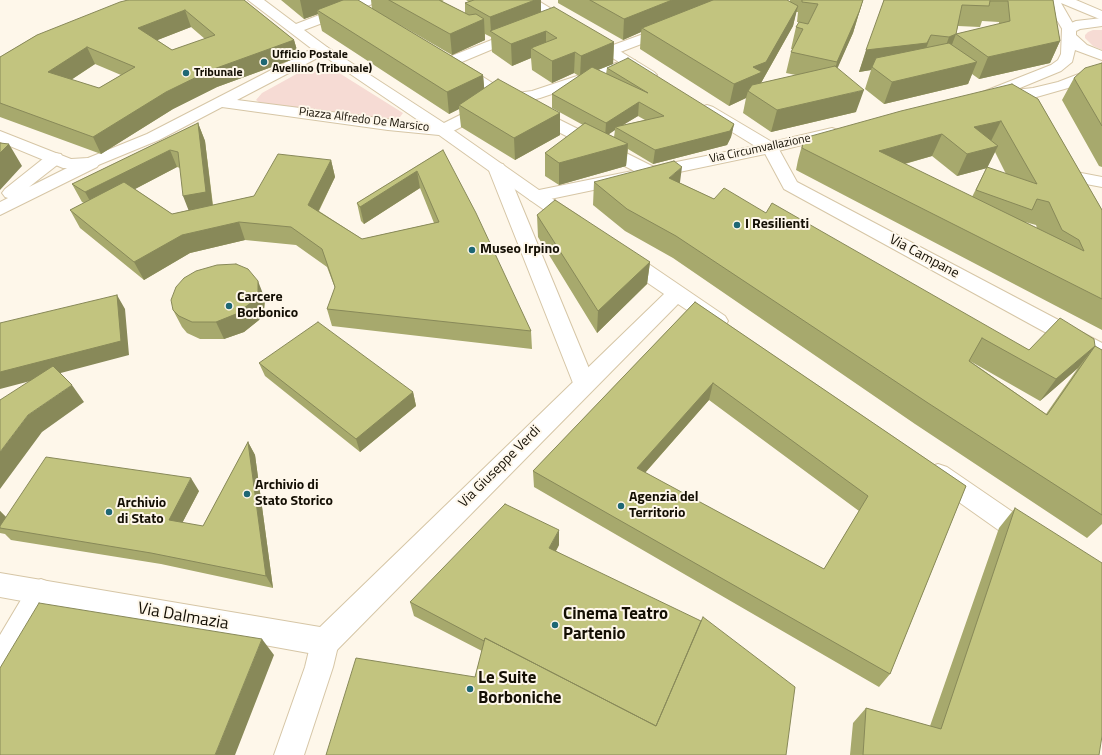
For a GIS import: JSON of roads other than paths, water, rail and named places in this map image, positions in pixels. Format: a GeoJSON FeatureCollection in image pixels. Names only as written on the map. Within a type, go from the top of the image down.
{"type":"FeatureCollection","features":[{"type":"Feature","properties":{"kind":"street"},"geometry":{"type":"LineString","coordinates":[[255,0],[322,50],[443,130],[499,101],[535,95],[630,63]]}},
{"type":"Feature","properties":{"kind":"street"},"geometry":{"type":"LineString","coordinates":[[528,0],[659,81]]}},
{"type":"Feature","properties":{"kind":"street"},"geometry":{"type":"LineString","coordinates":[[1052,0],[1069,33],[1082,48],[1102,56]]}},
{"type":"Feature","properties":{"kind":"street"},"geometry":{"type":"LineString","coordinates":[[1066,1],[1102,16]]}},
{"type":"Feature","properties":{"kind":"street"},"geometry":{"type":"LineString","coordinates":[[1066,1],[1102,19]]}},
{"type":"Feature","properties":{"kind":"street"},"geometry":{"type":"LineString","coordinates":[[294,29],[367,6]]}},
{"type":"Feature","properties":{"kind":"street"},"geometry":{"type":"LineString","coordinates":[[449,62],[558,18]]}},
{"type":"Feature","properties":{"kind":"street"},"geometry":{"type":"LineString","coordinates":[[610,51],[683,22]]}},
{"type":"Feature","properties":{"kind":"street"},"geometry":{"type":"LineString","coordinates":[[1102,22],[1076,25],[1069,33],[1068,54],[1065,62],[1056,68],[976,99],[1033,93],[1063,85],[1102,69]]}},
{"type":"Feature","properties":{"kind":"street"},"geometry":{"type":"LineString","coordinates":[[0,209],[91,163],[153,137],[322,50]]}},
{"type":"Feature","properties":{"kind":"street"},"geometry":{"type":"LineString","coordinates":[[436,54],[510,100],[650,172]]}},
{"type":"Feature","properties":{"kind":"street"},"geometry":{"type":"LineString","coordinates":[[1033,93],[1043,109]]}},
{"type":"Feature","properties":{"kind":"street","name":"Piazza Alfredo De Marsico"},"geometry":{"type":"LineString","coordinates":[[220,102],[388,125],[443,130],[587,231]]}},
{"type":"Feature","properties":{"kind":"street"},"geometry":{"type":"LineString","coordinates":[[696,103],[770,148]]}},
{"type":"Feature","properties":{"kind":"street","name":"Via Circumvallazione"},"geometry":{"type":"LineString","coordinates":[[536,196],[770,148],[846,130]]}},
{"type":"Feature","properties":{"kind":"street"},"geometry":{"type":"LineString","coordinates":[[0,136],[69,164],[91,163]]}},
{"type":"Feature","properties":{"kind":"street","name":"Via Campane"},"geometry":{"type":"LineString","coordinates":[[770,148],[790,185],[1100,351]]}},
{"type":"Feature","properties":{"kind":"street"},"geometry":{"type":"LineString","coordinates":[[0,202],[55,158]]}},
{"type":"Feature","properties":{"kind":"street"},"geometry":{"type":"LineString","coordinates":[[497,168],[584,383]]}},
{"type":"Feature","properties":{"kind":"street"},"geometry":{"type":"LineString","coordinates":[[1085,195],[1072,170],[1102,182]]}},
{"type":"Feature","properties":{"kind":"street"},"geometry":{"type":"LineString","coordinates":[[606,244],[731,331]]}},
{"type":"Feature","properties":{"kind":"street","name":"Via Giuseppe Verdi"},"geometry":{"type":"LineString","coordinates":[[325,642],[584,383],[677,293]]}},
{"type":"Feature","properties":{"kind":"street"},"geometry":{"type":"LineString","coordinates":[[924,464],[1046,548]]}},
{"type":"Feature","properties":{"kind":"street","name":"Via Dalmazia"},"geometry":{"type":"LineString","coordinates":[[0,585],[325,642]]}},
{"type":"Feature","properties":{"kind":"street"},"geometry":{"type":"LineString","coordinates":[[0,661],[41,592]]}},
{"type":"Feature","properties":{"kind":"street"},"geometry":{"type":"LineString","coordinates":[[289,755],[319,667],[325,642]]}},
{"type":"Feature","properties":{"kind":"place","name":"Ufficio Postale Avellino (Tribunale)"},"geometry":{"type":"Point","coordinates":[264,62]}},
{"type":"Feature","properties":{"kind":"place","name":"Tribunale"},"geometry":{"type":"Point","coordinates":[186,73]}},
{"type":"Feature","properties":{"kind":"place","name":"I Resilienti"},"geometry":{"type":"Point","coordinates":[737,225]}},
{"type":"Feature","properties":{"kind":"place","name":"Museo Irpino"},"geometry":{"type":"Point","coordinates":[472,250]}},
{"type":"Feature","properties":{"kind":"place","name":"Carcere Borbonico"},"geometry":{"type":"Point","coordinates":[229,306]}},
{"type":"Feature","properties":{"kind":"place","name":"Archivio di Stato Storico"},"geometry":{"type":"Point","coordinates":[247,494]}},
{"type":"Feature","properties":{"kind":"place","name":"Agenzia del Territorio"},"geometry":{"type":"Point","coordinates":[621,506]}},
{"type":"Feature","properties":{"kind":"place","name":"Archivio di Stato"},"geometry":{"type":"Point","coordinates":[109,512]}},
{"type":"Feature","properties":{"kind":"place","name":"Cinema Teatro Partenio"},"geometry":{"type":"Point","coordinates":[555,625]}},
{"type":"Feature","properties":{"kind":"place","name":"Le Suite Borboniche"},"geometry":{"type":"Point","coordinates":[470,689]}}]}
